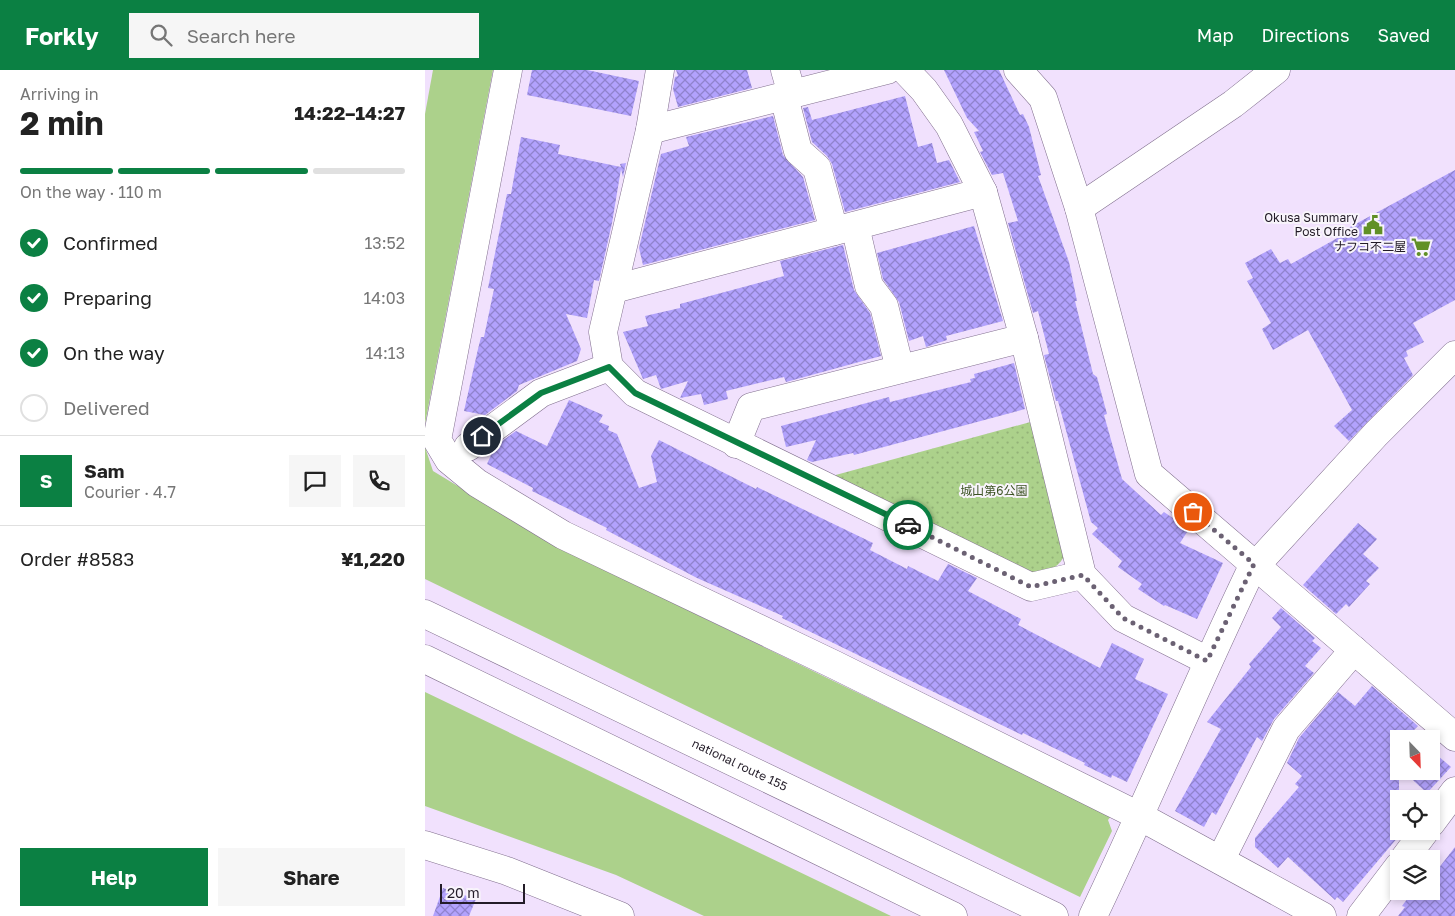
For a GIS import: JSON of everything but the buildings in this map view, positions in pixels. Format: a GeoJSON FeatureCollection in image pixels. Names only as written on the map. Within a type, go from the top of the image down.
{"type":"FeatureCollection","features":[{"type":"Feature","properties":{"kind":"main road"},"geometry":{"type":"LineString","coordinates":[[508,70],[437,440],[449,460],[477,483],[563,534],[835,665],[1137,825],[1221,859],[1322,916]]}},
{"type":"Feature","properties":{"kind":"main road"},"geometry":{"type":"LineString","coordinates":[[660,70],[650,130],[603,332],[609,367],[635,393],[736,444],[860,501],[1031,587],[1083,575]]}},
{"type":"Feature","properties":{"kind":"main road"},"geometry":{"type":"LineString","coordinates":[[650,130],[787,87],[887,70]]}},
{"type":"Feature","properties":{"kind":"main road"},"geometry":{"type":"LineString","coordinates":[[905,70],[924,90],[949,125],[983,192],[1024,338],[1083,575],[1123,618],[1207,661]]}},
{"type":"Feature","properties":{"kind":"main road"},"geometry":{"type":"LineString","coordinates":[[1018,70],[1043,98],[1079,208],[1149,474],[1455,737]]}},
{"type":"Feature","properties":{"kind":"main road"},"geometry":{"type":"LineString","coordinates":[[1079,208],[1233,104],[1276,70]]}},
{"type":"Feature","properties":{"kind":"main road"},"geometry":{"type":"LineString","coordinates":[[787,87],[798,151],[817,168],[869,286],[884,306],[900,369]]}},
{"type":"Feature","properties":{"kind":"main road"},"geometry":{"type":"LineString","coordinates":[[614,289],[983,192]]}},
{"type":"Feature","properties":{"kind":"main road"},"geometry":{"type":"LineString","coordinates":[[736,444],[751,406],[1024,338]]}},
{"type":"Feature","properties":{"kind":"main road"},"geometry":{"type":"LineString","coordinates":[[1093,916],[1137,825],[1207,661],[1255,564],[1376,434],[1455,355]]}},
{"type":"Feature","properties":{"kind":"main road"},"geometry":{"type":"LineString","coordinates":[[467,447],[541,393],[609,367]]}},
{"type":"Feature","properties":{"kind":"main road","name":"national route 155"},"geometry":{"type":"LineString","coordinates":[[425,614],[1054,916]]}},
{"type":"Feature","properties":{"kind":"main road"},"geometry":{"type":"LineString","coordinates":[[1221,859],[1286,729],[1354,650]]}},
{"type":"Feature","properties":{"kind":"main road"},"geometry":{"type":"LineString","coordinates":[[425,659],[953,916]]}},
{"type":"Feature","properties":{"kind":"main road"},"geometry":{"type":"LineString","coordinates":[[1440,811],[1455,791]]}},
{"type":"Feature","properties":{"kind":"main road"},"geometry":{"type":"LineString","coordinates":[[425,845],[507,871],[620,916]]}},
{"type":"Feature","properties":{"kind":"main road"},"geometry":{"type":"LineString","coordinates":[[1361,916],[1390,878]]}},
{"type":"Feature","properties":{"kind":"green space"},"geometry":{"type":"Polygon","coordinates":[[[433,70],[493,70],[425,424],[425,114],[433,70]]]}},
{"type":"Feature","properties":{"kind":"green space","name":"城山第6公園"},"geometry":{"type":"Polygon","coordinates":[[[1034,421],[1066,553],[1056,566],[1048,571],[1032,572],[832,476],[1034,421]]]}},
{"type":"Feature","properties":{"kind":"green space"},"geometry":{"type":"Polygon","coordinates":[[[425,447],[433,471],[560,548],[1111,816],[1108,820],[1112,831],[1080,897],[425,579],[425,447]]]}},
{"type":"Feature","properties":{"kind":"green space"},"geometry":{"type":"Polygon","coordinates":[[[425,692],[891,916],[704,916],[616,875],[425,806],[425,692]]]}},
{"type":"Feature","properties":{"kind":"way so far"},"geometry":{"type":"LineString","coordinates":[[908,525],[1031,587],[1083,575],[1123,618],[1207,661],[1254,564],[1193,512]]}},
{"type":"Feature","properties":{"kind":"place","name":"Okusa Summary Post Office"},"geometry":{"type":"Point","coordinates":[1373,225]}},
{"type":"Feature","properties":{"kind":"place","name":"ナフコ不二屋"},"geometry":{"type":"Point","coordinates":[1421,247]}},
{"type":"Feature","properties":{"kind":"route"},"geometry":{"type":"LineString","coordinates":[[482,436],[541,393],[609,367],[635,393],[736,444],[908,525]]}}]}
